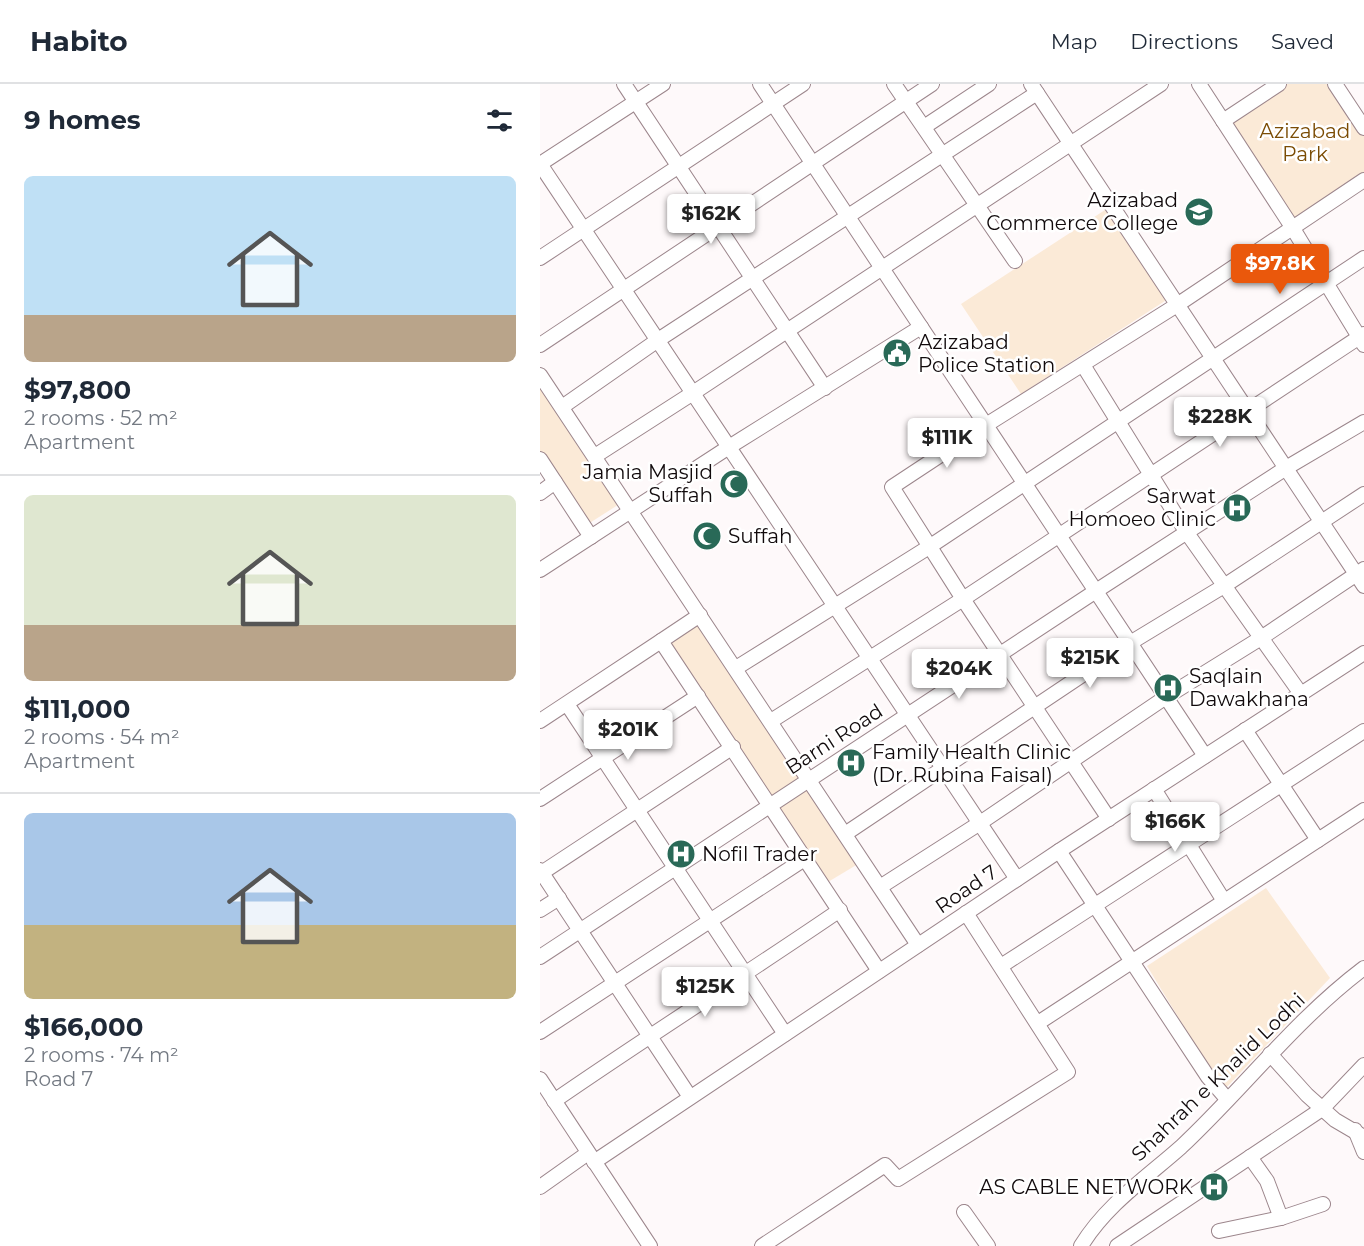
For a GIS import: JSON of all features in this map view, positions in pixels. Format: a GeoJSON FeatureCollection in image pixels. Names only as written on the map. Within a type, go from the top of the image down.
{"type":"FeatureCollection","features":[{"type":"Feature","properties":{"kind":"street"},"geometry":{"type":"LineString","coordinates":[[624,84],[825,388]]}},
{"type":"Feature","properties":{"kind":"street"},"geometry":{"type":"LineString","coordinates":[[663,84],[540,164],[1017,879]]}},
{"type":"Feature","properties":{"kind":"street"},"geometry":{"type":"LineString","coordinates":[[760,84],[1205,756]]}},
{"type":"Feature","properties":{"kind":"street"},"geometry":{"type":"LineString","coordinates":[[540,258],[803,84]]}},
{"type":"Feature","properties":{"kind":"street"},"geometry":{"type":"LineString","coordinates":[[894,84],[1015,261]]}},
{"type":"Feature","properties":{"kind":"street"},"geometry":{"type":"LineString","coordinates":[[540,345],[932,84]]}},
{"type":"Feature","properties":{"kind":"street"},"geometry":{"type":"LineString","coordinates":[[924,128],[989,84]]}},
{"type":"Feature","properties":{"kind":"street"},"geometry":{"type":"LineString","coordinates":[[594,456],[1161,84]]}},
{"type":"Feature","properties":{"kind":"street"},"geometry":{"type":"LineString","coordinates":[[771,721],[963,599],[1058,534],[1362,338],[1199,84]]}},
{"type":"Feature","properties":{"kind":"street"},"geometry":{"type":"LineString","coordinates":[[1223,121],[1279,84]]}},
{"type":"Feature","properties":{"kind":"street"},"geometry":{"type":"LineString","coordinates":[[1335,84],[1364,128]]}},
{"type":"Feature","properties":{"kind":"street"},"geometry":{"type":"LineString","coordinates":[[562,407],[658,340],[941,154],[1036,87],[1070,143],[1321,521],[1361,577],[1166,697],[980,823],[880,887]]}},
{"type":"Feature","properties":{"kind":"street"},"geometry":{"type":"LineString","coordinates":[[1108,819],[892,487],[1177,304],[1364,180]]}},
{"type":"Feature","properties":{"kind":"street"},"geometry":{"type":"LineString","coordinates":[[736,668],[929,547],[1364,258]]}},
{"type":"Feature","properties":{"kind":"street"},"geometry":{"type":"LineString","coordinates":[[540,570],[729,447],[921,327]]}},
{"type":"Feature","properties":{"kind":"street"},"geometry":{"type":"LineString","coordinates":[[1083,365],[1187,533],[1301,694]]}},
{"type":"Feature","properties":{"kind":"street"},"geometry":{"type":"LineString","coordinates":[[540,375],[918,945]]}},
{"type":"Feature","properties":{"kind":"street","name":"Barni Road"},"geometry":{"type":"LineString","coordinates":[[540,957],[1096,591],[1286,468],[1364,422]]}},
{"type":"Feature","properties":{"kind":"street"},"geometry":{"type":"LineString","coordinates":[[540,459],[591,537]]}},
{"type":"Feature","properties":{"kind":"street"},"geometry":{"type":"LineString","coordinates":[[540,493],[555,482]]}},
{"type":"Feature","properties":{"kind":"street"},"geometry":{"type":"LineString","coordinates":[[845,834],[1130,643],[1224,586],[1364,494]]}},
{"type":"Feature","properties":{"kind":"street"},"geometry":{"type":"LineString","coordinates":[[540,721],[700,615]]}},
{"type":"Feature","properties":{"kind":"street"},"geometry":{"type":"LineString","coordinates":[[661,641],[879,971]]}},
{"type":"Feature","properties":{"kind":"street","name":"Road 7"},"geometry":{"type":"LineString","coordinates":[[540,1187],[690,1097],[1059,850],[1364,653]]}},
{"type":"Feature","properties":{"kind":"street"},"geometry":{"type":"LineString","coordinates":[[540,799],[699,696]]}},
{"type":"Feature","properties":{"kind":"street"},"geometry":{"type":"LineString","coordinates":[[567,704],[785,1034]]}},
{"type":"Feature","properties":{"kind":"street"},"geometry":{"type":"LineString","coordinates":[[1245,730],[1318,840]]}},
{"type":"Feature","properties":{"kind":"street"},"geometry":{"type":"LineString","coordinates":[[1001,966],[1364,731]]}},
{"type":"Feature","properties":{"kind":"street"},"geometry":{"type":"LineString","coordinates":[[690,1097],[541,872],[732,747]]}},
{"type":"Feature","properties":{"kind":"street"},"geometry":{"type":"LineString","coordinates":[[1154,789],[1224,901]]}},
{"type":"Feature","properties":{"kind":"street"},"geometry":{"type":"LineString","coordinates":[[1038,1023],[1364,810]]}},
{"type":"Feature","properties":{"kind":"street"},"geometry":{"type":"LineString","coordinates":[[1059,850],[1208,1077],[1227,1099]]}},
{"type":"Feature","properties":{"kind":"street"},"geometry":{"type":"LineString","coordinates":[[540,1032],[806,858]]}},
{"type":"Feature","properties":{"kind":"street"},"geometry":{"type":"LineString","coordinates":[[540,910],[559,898]]}},
{"type":"Feature","properties":{"kind":"street"},"geometry":{"type":"LineString","coordinates":[[554,1101],[840,910]]}},
{"type":"Feature","properties":{"kind":"street"},"geometry":{"type":"LineString","coordinates":[[762,1246],[885,1165],[898,1179],[1068,1072],[966,913]]}},
{"type":"Feature","properties":{"kind":"street","name":"Shahrah e Khalid Lodhi"},"geometry":{"type":"LineString","coordinates":[[1081,1246],[1089,1233],[1128,1191],[1181,1146],[1313,1011],[1364,968]]}},
{"type":"Feature","properties":{"kind":"street"},"geometry":{"type":"LineString","coordinates":[[1270,1054],[1322,1109],[1335,1120],[1359,1133],[1364,1152]]}},
{"type":"Feature","properties":{"kind":"street"},"geometry":{"type":"LineString","coordinates":[[1117,1246],[1322,1109],[1364,1065]]}},
{"type":"Feature","properties":{"kind":"street"},"geometry":{"type":"LineString","coordinates":[[540,1079],[650,1246]]}},
{"type":"Feature","properties":{"kind":"street"},"geometry":{"type":"LineString","coordinates":[[1250,1156],[1267,1181],[1281,1218]]}},
{"type":"Feature","properties":{"kind":"street"},"geometry":{"type":"LineString","coordinates":[[1219,1231],[1281,1218],[1323,1204]]}},
{"type":"Feature","properties":{"kind":"street"},"geometry":{"type":"LineString","coordinates":[[964,1212],[988,1246]]}},
{"type":"Feature","properties":{"kind":"green space","name":"Azizabad Park"},"geometry":{"type":"Polygon","coordinates":[[[1279,84],[1335,84],[1364,128],[1364,180],[1292,227],[1223,121],[1279,84]]]}},
{"type":"Feature","properties":{"kind":"green space"},"geometry":{"type":"Polygon","coordinates":[[[1108,208],[1168,299],[1021,394],[961,304],[1108,208]]]}},
{"type":"Feature","properties":{"kind":"green space"},"geometry":{"type":"Polygon","coordinates":[[[540,380],[621,503],[588,524],[540,452],[540,380]]]}},
{"type":"Feature","properties":{"kind":"green space"},"geometry":{"type":"Polygon","coordinates":[[[700,615],[863,861],[823,885],[661,641],[700,615]]]}},
{"type":"Feature","properties":{"kind":"green space"},"geometry":{"type":"Polygon","coordinates":[[[1266,888],[1330,978],[1225,1089],[1211,1071],[1147,966],[1266,888]]]}},
{"type":"Feature","properties":{"kind":"place","name":"Azizabad Commerce College"},"geometry":{"type":"Point","coordinates":[1199,212]}},
{"type":"Feature","properties":{"kind":"place","name":"Azizabad Police Station"},"geometry":{"type":"Point","coordinates":[897,353]}},
{"type":"Feature","properties":{"kind":"place","name":"Jamia Masjid Suffah"},"geometry":{"type":"Point","coordinates":[734,484]}},
{"type":"Feature","properties":{"kind":"place","name":"Sarwat Homoeo Clinic"},"geometry":{"type":"Point","coordinates":[1237,508]}},
{"type":"Feature","properties":{"kind":"place","name":"Suffah"},"geometry":{"type":"Point","coordinates":[707,536]}},
{"type":"Feature","properties":{"kind":"place","name":"Saqlain Dawakhana"},"geometry":{"type":"Point","coordinates":[1168,688]}},
{"type":"Feature","properties":{"kind":"place","name":"Family Health Clinic (Dr. Rubina Faisal)"},"geometry":{"type":"Point","coordinates":[851,763]}},
{"type":"Feature","properties":{"kind":"place","name":"Nofil Trader"},"geometry":{"type":"Point","coordinates":[681,854]}},
{"type":"Feature","properties":{"kind":"place","name":"AS CABLE NETWORK"},"geometry":{"type":"Point","coordinates":[1214,1187]}}]}
